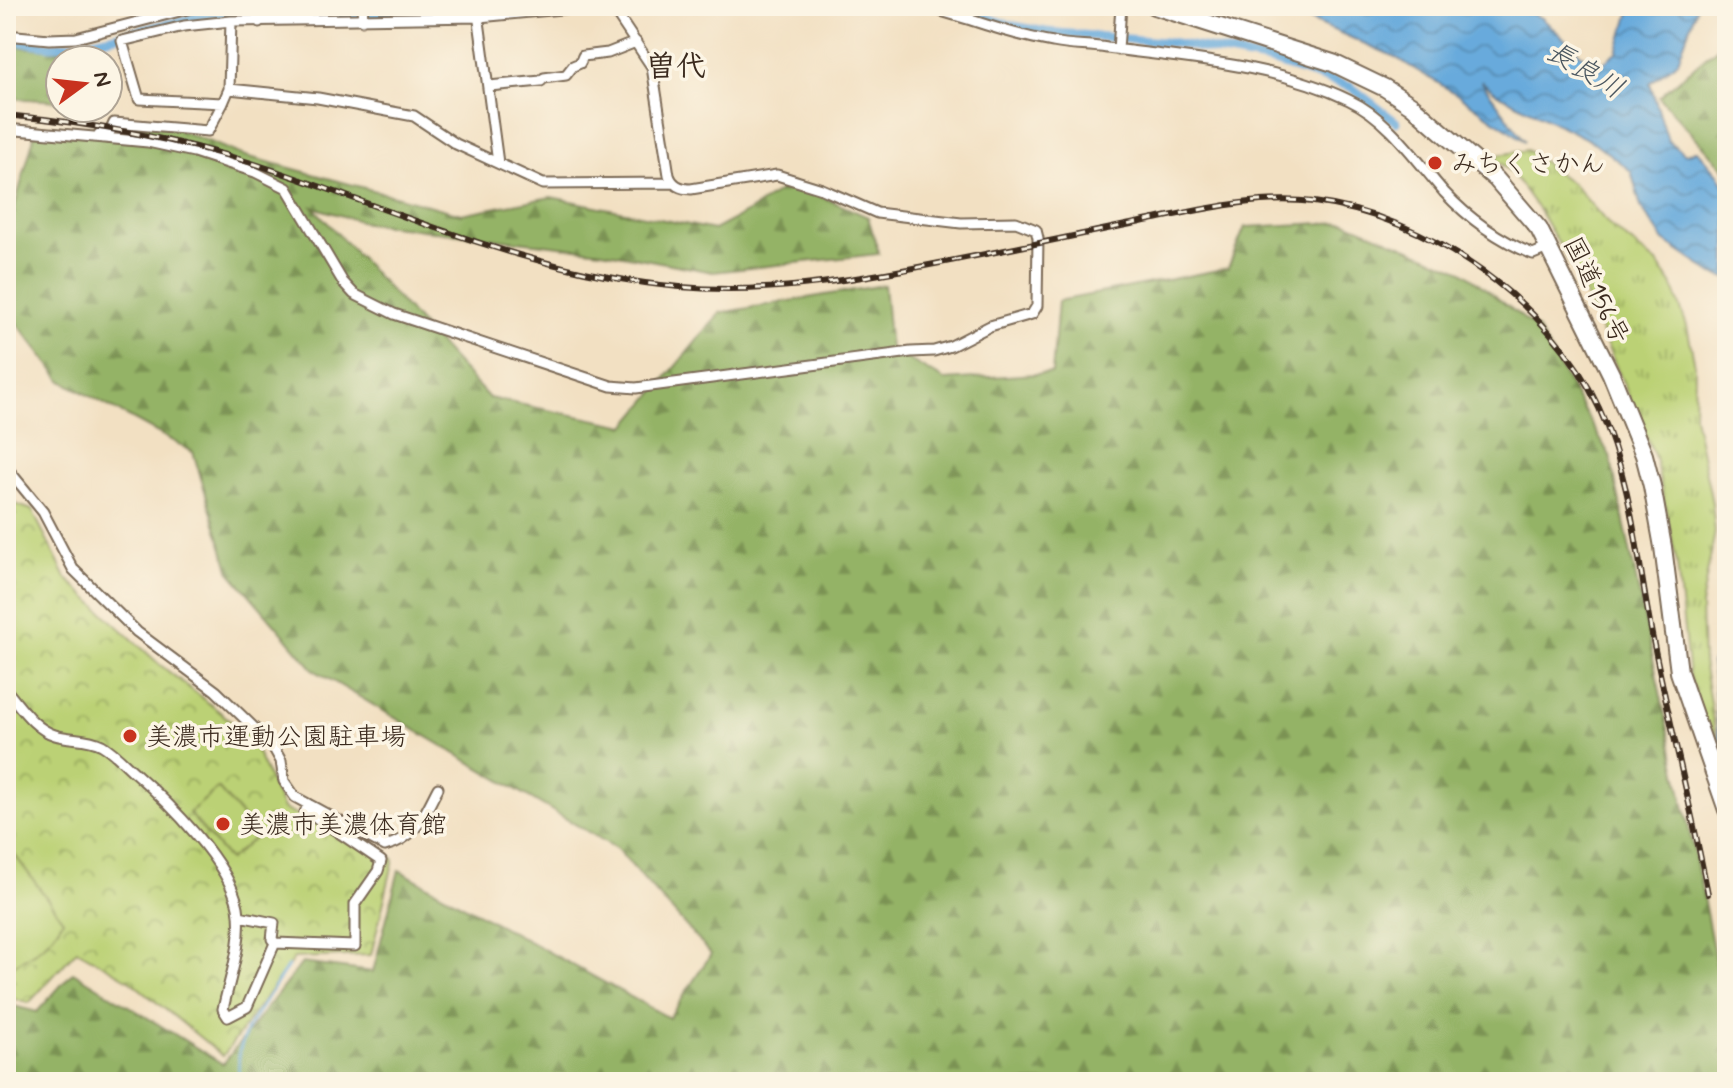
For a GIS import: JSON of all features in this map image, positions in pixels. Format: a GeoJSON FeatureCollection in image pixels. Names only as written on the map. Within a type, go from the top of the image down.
{"type":"FeatureCollection","features":[{"type":"Feature","properties":{"kind":"highway","name":"国道156号"},"geometry":{"type":"LineString","coordinates":[[1154,6],[1333,63],[1385,88],[1411,105],[1496,179],[1523,207],[1550,247],[1611,374],[1644,455],[1663,547],[1679,672],[1727,810]]}},
{"type":"Feature","properties":{"kind":"street"},"geometry":{"type":"LineString","coordinates":[[6,35],[76,38],[199,6]]}},
{"type":"Feature","properties":{"kind":"street"},"geometry":{"type":"LineString","coordinates":[[223,103],[139,99],[122,41],[184,26],[231,21],[259,14],[478,12],[593,6]]}},
{"type":"Feature","properties":{"kind":"street"},"geometry":{"type":"LineString","coordinates":[[616,6],[620,19],[652,67],[673,183]]}},
{"type":"Feature","properties":{"kind":"street"},"geometry":{"type":"LineString","coordinates":[[924,6],[966,12],[1010,33],[1051,42],[1118,43],[1304,81],[1353,101],[1372,114],[1447,195],[1477,222],[1512,245],[1533,254],[1550,247]]}},
{"type":"Feature","properties":{"kind":"street"},"geometry":{"type":"LineString","coordinates":[[1118,43],[1121,6]]}},
{"type":"Feature","properties":{"kind":"street"},"geometry":{"type":"LineString","coordinates":[[478,12],[498,163]]}},
{"type":"Feature","properties":{"kind":"street"},"geometry":{"type":"LineString","coordinates":[[91,136],[110,132],[114,123],[208,131],[229,89],[231,21]]}},
{"type":"Feature","properties":{"kind":"street"},"geometry":{"type":"LineString","coordinates":[[489,86],[541,81],[566,75],[580,63],[583,56],[608,53],[636,42]]}},
{"type":"Feature","properties":{"kind":"street"},"geometry":{"type":"LineString","coordinates":[[6,129],[148,142],[194,152],[255,172],[287,188],[343,282],[354,294],[394,314],[611,386],[636,388],[934,351],[990,326],[1027,316],[1037,306],[1036,230],[1016,222],[951,222],[877,213],[822,189],[777,175],[691,189],[673,183],[554,185],[533,181],[456,144],[414,116],[318,98],[229,89]]}},
{"type":"Feature","properties":{"kind":"street"},"geometry":{"type":"LineString","coordinates":[[6,467],[43,512],[73,569],[137,632],[216,691],[272,745],[281,761],[289,791],[385,846],[408,837],[418,827],[438,788]]}},
{"type":"Feature","properties":{"kind":"street"},"geometry":{"type":"LineString","coordinates":[[6,690],[41,729],[57,736],[101,744],[177,812],[220,867],[237,903],[239,916],[238,940],[223,1009],[228,1017],[247,1007],[275,943]]}},
{"type":"Feature","properties":{"kind":"street"},"geometry":{"type":"LineString","coordinates":[[275,943],[355,946],[355,904],[378,871],[381,861],[305,813],[308,804]]}},
{"type":"Feature","properties":{"kind":"street"},"geometry":{"type":"LineString","coordinates":[[239,916],[274,923],[272,939],[275,943]]}},
{"type":"Feature","properties":{"kind":"green space"},"geometry":{"type":"Polygon","coordinates":[[[1727,39],[1727,172],[1659,97],[1727,39]]]}},
{"type":"Feature","properties":{"kind":"green space"},"geometry":{"type":"Polygon","coordinates":[[[6,46],[44,49],[44,100],[6,98],[6,46]]]}},
{"type":"Feature","properties":{"kind":"green space"},"geometry":{"type":"Polygon","coordinates":[[[152,119],[242,155],[461,214],[551,197],[714,230],[791,183],[868,217],[879,254],[713,272],[602,251],[366,223],[313,207],[489,398],[626,426],[720,313],[884,285],[890,349],[945,380],[1052,373],[1058,301],[1228,268],[1245,227],[1346,222],[1463,271],[1538,330],[1610,456],[1727,1021],[1727,1082],[6,1082],[6,1004],[37,1012],[73,972],[223,1064],[302,963],[373,972],[399,870],[669,1018],[711,954],[617,849],[314,670],[230,572],[193,452],[62,381],[6,309],[6,238],[35,133],[152,119]]]}},
{"type":"Feature","properties":{"kind":"green space"},"geometry":{"type":"Polygon","coordinates":[[[1527,150],[1574,185],[1610,226],[1657,263],[1672,284],[1687,326],[1695,365],[1694,416],[1715,532],[1701,606],[1703,662],[1716,738],[1710,736],[1689,677],[1677,564],[1655,457],[1576,273],[1540,212],[1512,173],[1492,156],[1527,150]]]}},
{"type":"Feature","properties":{"kind":"green space"},"geometry":{"type":"Polygon","coordinates":[[[6,486],[15,504],[32,510],[66,578],[159,664],[249,735],[283,809],[394,859],[371,955],[294,958],[223,1056],[129,980],[77,950],[29,1003],[6,997],[6,486]]]}},
{"type":"Feature","properties":{"kind":"green space","name":"美濃市美濃体育館"},"geometry":{"type":"Polygon","coordinates":[[[218,788],[258,835],[229,860],[189,813],[218,788]]]}},
{"type":"Feature","properties":{"kind":"green space"},"geometry":{"type":"Polygon","coordinates":[[[6,843],[63,920],[39,949],[6,969],[6,843]]]}},
{"type":"Feature","properties":{"kind":"water","name":"長良川"},"geometry":{"type":"Polygon","coordinates":[[[1278,6],[1515,6],[1542,18],[1596,68],[1617,52],[1632,6],[1697,6],[1678,61],[1650,83],[1668,141],[1686,154],[1697,150],[1727,189],[1727,278],[1713,274],[1664,241],[1641,207],[1631,171],[1595,143],[1498,94],[1481,81],[1525,141],[1458,95],[1393,56],[1278,6]]]}},
{"type":"Feature","properties":{"kind":"water"},"geometry":{"type":"Polygon","coordinates":[[[1727,645],[1727,764],[1718,729],[1711,663],[1727,645]]]}},
{"type":"Feature","properties":{"kind":"waterway"},"geometry":{"type":"LineString","coordinates":[[6,40],[52,46],[81,44],[197,17],[371,14],[517,6]]}},
{"type":"Feature","properties":{"kind":"waterway"},"geometry":{"type":"LineString","coordinates":[[949,6],[1014,26],[1046,32],[1175,43],[1270,61],[1351,87],[1396,122]]}},
{"type":"Feature","properties":{"kind":"waterway"},"geometry":{"type":"LineString","coordinates":[[239,1082],[239,1052],[247,1029],[288,966]]}},
{"type":"Feature","properties":{"kind":"railway"},"geometry":{"type":"LineString","coordinates":[[6,115],[101,127],[194,146],[517,254],[625,280],[680,287],[752,289],[859,278],[1232,204],[1273,200],[1314,202],[1357,211],[1400,225],[1482,271],[1518,300],[1550,333],[1578,370],[1599,408],[1620,465],[1627,495],[1654,645],[1708,894]]}},
{"type":"Feature","properties":{"kind":"place","name":"みちくさかん"},"geometry":{"type":"Point","coordinates":[1435,163]}},
{"type":"Feature","properties":{"kind":"place","name":"美濃市運動公園駐車場"},"geometry":{"type":"Point","coordinates":[130,736]}},
{"type":"Feature","properties":{"kind":"place","name":"美濃市美濃体育館"},"geometry":{"type":"Point","coordinates":[223,824]}},
{"type":"Feature","properties":{"kind":"district","name":"曽代"},"geometry":{"type":"Point","coordinates":[676,66]}}]}
